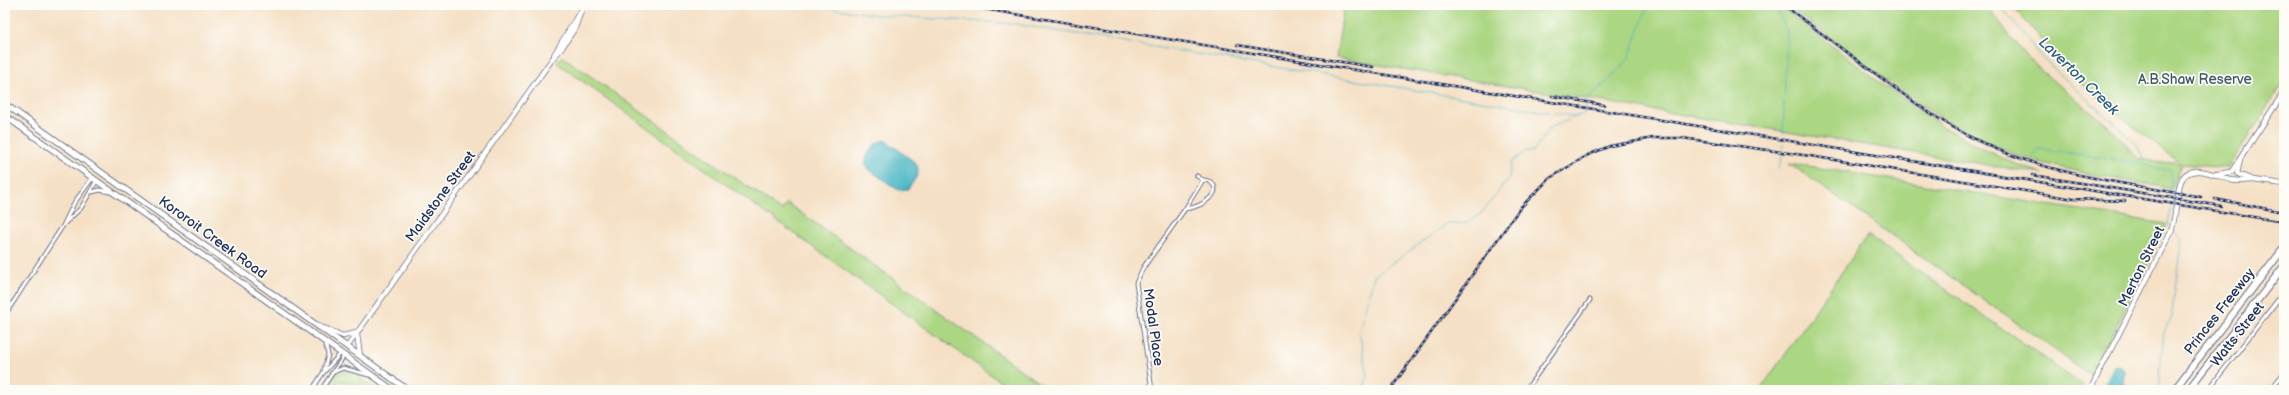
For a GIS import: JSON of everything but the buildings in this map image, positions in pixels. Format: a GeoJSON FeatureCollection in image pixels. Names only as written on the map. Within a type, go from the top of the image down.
{"type":"FeatureCollection","features":[{"type":"Feature","properties":{"kind":"highway","name":"Princes Freeway"},"geometry":{"type":"LineString","coordinates":[[2174,390],[2284,248]]}},
{"type":"Feature","properties":{"kind":"highway","name":"Princes Freeway"},"geometry":{"type":"LineString","coordinates":[[2188,390],[2284,266]]}},
{"type":"Feature","properties":{"kind":"main road","name":"Kororoit Creek Road"},"geometry":{"type":"LineString","coordinates":[[6,105],[408,390]]}},
{"type":"Feature","properties":{"kind":"main road","name":"Kororoit Creek Road"},"geometry":{"type":"LineString","coordinates":[[5,116],[393,390]]}},
{"type":"Feature","properties":{"kind":"main road"},"geometry":{"type":"LineString","coordinates":[[95,179],[100,171]]}},
{"type":"Feature","properties":{"kind":"main road"},"geometry":{"type":"LineString","coordinates":[[342,354],[347,347]]}},
{"type":"Feature","properties":{"kind":"street","name":"Maidstone Street"},"geometry":{"type":"LineString","coordinates":[[347,347],[553,58],[582,5]]}},
{"type":"Feature","properties":{"kind":"street"},"geometry":{"type":"LineString","coordinates":[[2240,159],[2238,174],[2232,180],[2229,175],[2284,92]]}},
{"type":"Feature","properties":{"kind":"street","name":"Merton Street"},"geometry":{"type":"LineString","coordinates":[[2090,390],[2171,232],[2176,217],[2182,180],[2196,171],[2216,174],[2232,180],[2253,180]]}},
{"type":"Feature","properties":{"kind":"street","name":"Merton Street"},"geometry":{"type":"LineString","coordinates":[[2216,174],[2232,172],[2253,180]]}},
{"type":"Feature","properties":{"kind":"street"},"geometry":{"type":"LineString","coordinates":[[1185,210],[1198,206],[1212,196],[1215,190],[1211,181],[1203,180],[1197,176]]}},
{"type":"Feature","properties":{"kind":"street"},"geometry":{"type":"LineString","coordinates":[[64,224],[78,212],[90,194],[95,179]]}},
{"type":"Feature","properties":{"kind":"street"},"geometry":{"type":"LineString","coordinates":[[5,314],[64,224],[74,203],[95,179]]}},
{"type":"Feature","properties":{"kind":"street","name":"Modal Place"},"geometry":{"type":"LineString","coordinates":[[1152,390],[1136,283],[1143,268],[1185,210],[1203,180]]}},
{"type":"Feature","properties":{"kind":"street"},"geometry":{"type":"LineString","coordinates":[[2253,180],[2284,184]]}},
{"type":"Feature","properties":{"kind":"street"},"geometry":{"type":"LineString","coordinates":[[90,194],[100,190],[116,194]]}},
{"type":"Feature","properties":{"kind":"street","name":"Watts Street"},"geometry":{"type":"LineString","coordinates":[[2208,390],[2284,292]]}},
{"type":"Feature","properties":{"kind":"street"},"geometry":{"type":"LineString","coordinates":[[1526,390],[1590,300]]}},
{"type":"Feature","properties":{"kind":"street"},"geometry":{"type":"LineString","coordinates":[[314,323],[339,336],[348,336],[357,332],[360,356]]}},
{"type":"Feature","properties":{"kind":"street"},"geometry":{"type":"LineString","coordinates":[[323,373],[328,355],[325,342]]}},
{"type":"Feature","properties":{"kind":"street"},"geometry":{"type":"LineString","coordinates":[[312,390],[323,373],[342,354]]}},
{"type":"Feature","properties":{"kind":"street"},"geometry":{"type":"LineString","coordinates":[[321,390],[342,354]]}},
{"type":"Feature","properties":{"kind":"street"},"geometry":{"type":"LineString","coordinates":[[332,373],[340,368],[347,368],[375,377]]}},
{"type":"Feature","properties":{"kind":"street"},"geometry":{"type":"LineString","coordinates":[[2270,390],[2284,373]]}},
{"type":"Feature","properties":{"kind":"green space"},"geometry":{"type":"Polygon","coordinates":[[[1344,5],[1779,5],[1883,85],[1948,130],[2003,159],[2043,174],[1336,58],[1344,5]]]}},
{"type":"Feature","properties":{"kind":"green space","name":"A.B.Shaw Reserve"},"geometry":{"type":"Polygon","coordinates":[[[1787,5],[1987,5],[2028,58],[2118,135],[2138,159],[2180,164],[2087,89],[2011,5],[2284,5],[2284,81],[2228,168],[2181,164],[2172,189],[2065,169],[2004,150],[1975,137],[1947,121],[1891,84],[1787,5]]]}},
{"type":"Feature","properties":{"kind":"green space"},"geometry":{"type":"Polygon","coordinates":[[[562,56],[782,211],[787,203],[1049,390],[1012,390],[557,63],[562,56]]]}},
{"type":"Feature","properties":{"kind":"green space"},"geometry":{"type":"Polygon","coordinates":[[[1789,163],[2166,224],[2164,231],[2092,376],[1789,163]]]}},
{"type":"Feature","properties":{"kind":"green space"},"geometry":{"type":"Polygon","coordinates":[[[1867,236],[2082,384],[2080,390],[1760,390],[1867,236]]]}},
{"type":"Feature","properties":{"kind":"green space"},"geometry":{"type":"Polygon","coordinates":[[[346,371],[356,375],[378,390],[369,389],[340,380],[333,390],[324,390],[336,374],[346,371]]]}},
{"type":"Feature","properties":{"kind":"water"},"geometry":{"type":"Polygon","coordinates":[[[885,140],[916,163],[918,167],[918,173],[908,189],[898,190],[867,168],[866,159],[870,150],[877,143],[885,140]]]}},
{"type":"Feature","properties":{"kind":"water"},"geometry":{"type":"Polygon","coordinates":[[[2114,366],[2121,367],[2125,371],[2124,390],[2102,390],[2114,366]]]}},
{"type":"Feature","properties":{"kind":"waterway"},"geometry":{"type":"LineString","coordinates":[[1363,390],[1368,376],[1359,331],[1374,276],[1447,224],[1467,223],[1481,214],[1509,178],[1511,163],[1526,151],[1534,151],[1550,128],[1584,113],[1587,99],[1604,85],[1629,58],[1648,5]]}},
{"type":"Feature","properties":{"kind":"waterway"},"geometry":{"type":"LineString","coordinates":[[1779,5],[1778,12],[1787,31],[1783,133]]}},
{"type":"Feature","properties":{"kind":"waterway","name":"Laverton Creek"},"geometry":{"type":"LineString","coordinates":[[2000,5],[2043,59],[2139,146],[2144,159]]}},
{"type":"Feature","properties":{"kind":"waterway"},"geometry":{"type":"LineString","coordinates":[[829,8],[877,15],[1015,24],[1578,117]]}},
{"type":"Feature","properties":{"kind":"waterway"},"geometry":{"type":"LineString","coordinates":[[2033,156],[2038,149],[2051,150],[2138,163],[2170,171],[2173,200],[2167,227]]}},
{"type":"Feature","properties":{"kind":"waterway"},"geometry":{"type":"LineString","coordinates":[[1778,169],[1783,154]]}},
{"type":"Feature","properties":{"kind":"waterway","name":"Laverton Creek"},"geometry":{"type":"LineString","coordinates":[[2158,390],[2164,332],[2172,313],[2181,242],[2181,237],[2175,232]]}},
{"type":"Feature","properties":{"kind":"railway"},"geometry":{"type":"LineString","coordinates":[[959,5],[2284,222]]}},
{"type":"Feature","properties":{"kind":"railway"},"geometry":{"type":"LineString","coordinates":[[1784,5],[1846,52]]}},
{"type":"Feature","properties":{"kind":"railway"},"geometry":{"type":"LineString","coordinates":[[1237,45],[1373,67]]}},
{"type":"Feature","properties":{"kind":"railway"},"geometry":{"type":"LineString","coordinates":[[1842,49],[1944,122],[1981,142],[2007,153],[2033,163],[2089,177],[2201,197]]}},
{"type":"Feature","properties":{"kind":"railway"},"geometry":{"type":"LineString","coordinates":[[1552,96],[1604,105]]}},
{"type":"Feature","properties":{"kind":"railway"},"geometry":{"type":"LineString","coordinates":[[1390,390],[1520,208],[1550,178],[1588,155],[1610,146],[1653,138],[1682,138],[1810,156],[2074,199],[2125,201]]}},
{"type":"Feature","properties":{"kind":"railway"},"geometry":{"type":"LineString","coordinates":[[2032,175],[2221,206]]}},
{"type":"Feature","properties":{"kind":"railway"},"geometry":{"type":"LineString","coordinates":[[2215,199],[2284,212]]}}]}
